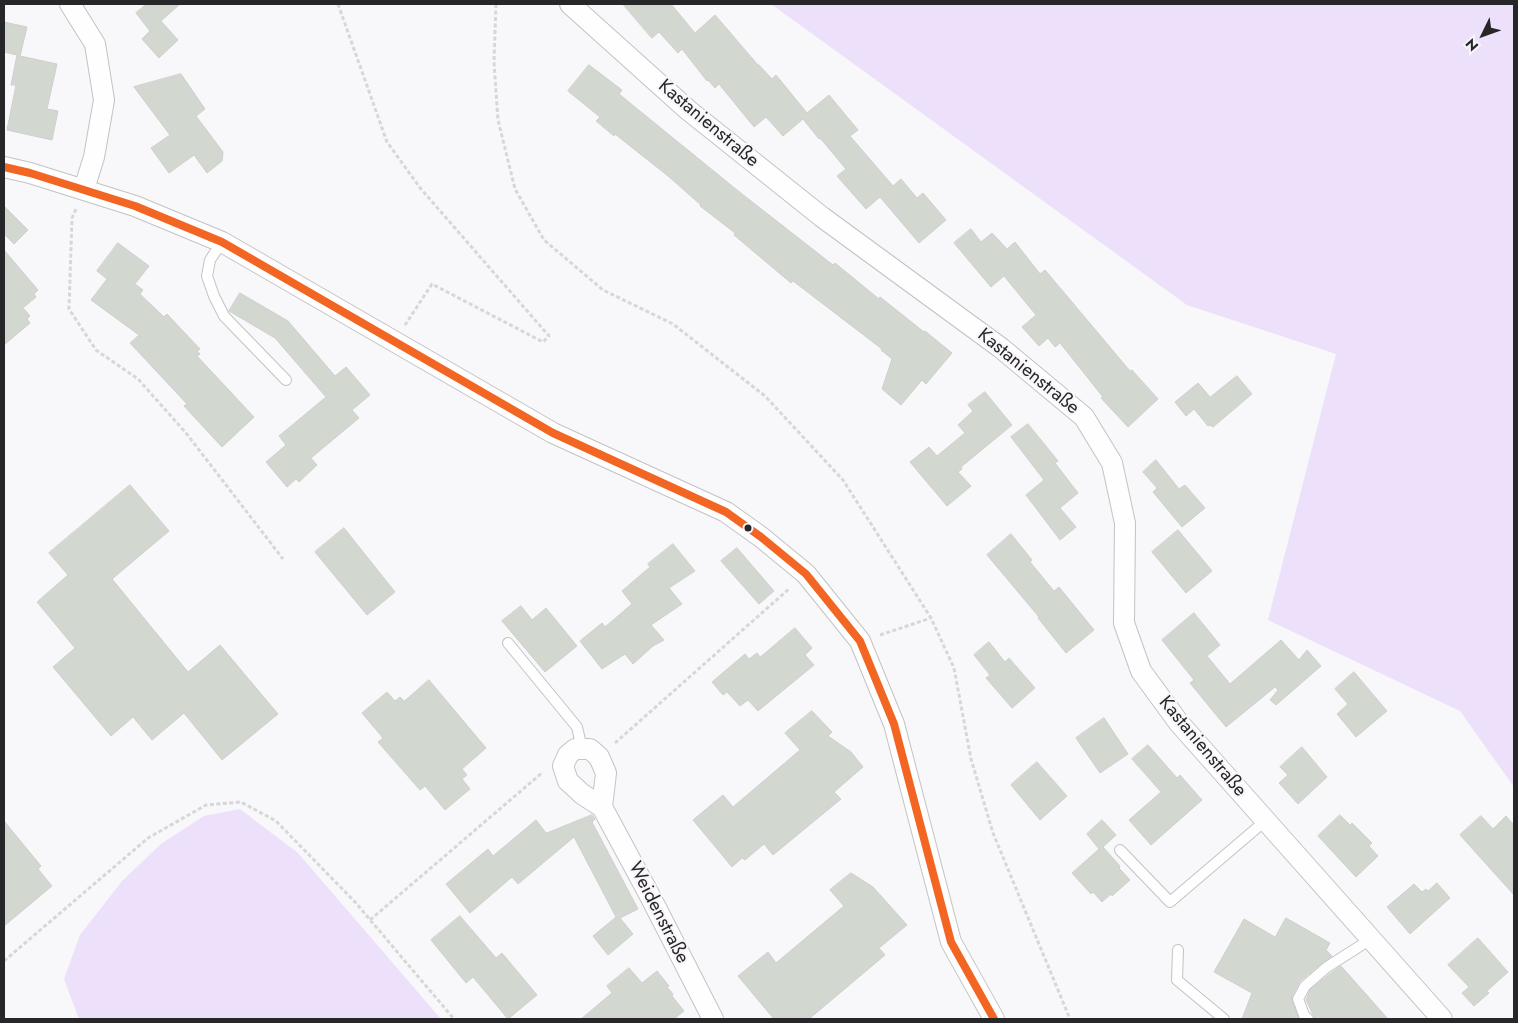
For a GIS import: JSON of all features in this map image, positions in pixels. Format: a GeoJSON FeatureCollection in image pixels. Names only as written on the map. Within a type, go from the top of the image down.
{"type":"FeatureCollection","features":[{"type":"Feature","properties":{"kind":"street"},"geometry":{"type":"LineString","coordinates":[[70,4],[95,44],[104,100],[94,158],[84,189]]}},
{"type":"Feature","properties":{"kind":"street","name":"Kastanienstraße"},"geometry":{"type":"LineString","coordinates":[[570,4],[696,116],[822,216],[1000,348],[1084,417],[1112,463],[1125,523],[1124,623],[1141,671],[1179,723],[1442,1019]]}},
{"type":"Feature","properties":{"kind":"street"},"geometry":{"type":"LineString","coordinates":[[4,166],[135,206],[222,242],[553,432],[726,512],[761,537],[806,574],[860,641],[894,724],[951,942],[994,1019]]}},
{"type":"Feature","properties":{"kind":"street"},"geometry":{"type":"LineString","coordinates":[[563,766],[568,755],[575,749],[591,753],[606,773],[602,807]]}},
{"type":"Feature","properties":{"kind":"street","name":"Weidenstraße"},"geometry":{"type":"LineString","coordinates":[[563,766],[568,781],[582,794],[602,807],[713,1019]]}},
{"type":"Feature","properties":{"kind":"lane"},"geometry":{"type":"LineString","coordinates":[[222,242],[210,260],[207,276],[214,296],[224,316],[286,380]]}},
{"type":"Feature","properties":{"kind":"lane"},"geometry":{"type":"LineString","coordinates":[[508,643],[577,728],[591,753]]}},
{"type":"Feature","properties":{"kind":"lane"},"geometry":{"type":"LineString","coordinates":[[1120,850],[1170,902],[1265,821]]}},
{"type":"Feature","properties":{"kind":"lane"},"geometry":{"type":"LineString","coordinates":[[1308,1019],[1304,1015],[1298,999],[1305,986],[1327,967],[1370,939]]}},
{"type":"Feature","properties":{"kind":"lane"},"geometry":{"type":"LineString","coordinates":[[1178,950],[1177,980],[1224,1019]]}},
{"type":"Feature","properties":{"kind":"path"},"geometry":{"type":"LineString","coordinates":[[338,4],[387,142],[420,189],[549,336],[543,342],[432,284],[395,341]]}},
{"type":"Feature","properties":{"kind":"path"},"geometry":{"type":"LineString","coordinates":[[496,4],[494,62],[498,120],[515,189],[544,240],[603,290],[673,324],[766,396],[843,480],[931,618],[954,668],[971,759],[993,833],[1070,1019]]}},
{"type":"Feature","properties":{"kind":"path"},"geometry":{"type":"LineString","coordinates":[[84,189],[72,218],[69,309],[96,350],[138,379],[186,433],[283,559]]}},
{"type":"Feature","properties":{"kind":"path"},"geometry":{"type":"LineString","coordinates":[[591,753],[806,574]]}},
{"type":"Feature","properties":{"kind":"path"},"geometry":{"type":"LineString","coordinates":[[860,641],[931,618]]}},
{"type":"Feature","properties":{"kind":"path"},"geometry":{"type":"LineString","coordinates":[[370,920],[542,772],[563,766]]}},
{"type":"Feature","properties":{"kind":"path"},"geometry":{"type":"LineString","coordinates":[[4,961],[148,838],[206,806],[241,802],[276,821],[355,902],[454,1019]]}},
{"type":"Feature","properties":{"kind":"shaded area"},"geometry":{"type":"Polygon","coordinates":[[[771,4],[1514,4],[1514,787],[1460,711],[1268,620],[1336,354],[1187,305],[771,4]]]}},
{"type":"Feature","properties":{"kind":"shaded area"},"geometry":{"type":"Polygon","coordinates":[[[240,809],[298,853],[441,1019],[79,1019],[64,979],[80,935],[122,881],[161,844],[204,816],[240,809]]]}},
{"type":"Feature","properties":{"kind":"building"},"geometry":{"type":"Polygon","coordinates":[[[147,4],[180,4],[161,21],[178,40],[159,58],[142,39],[150,31],[136,13],[147,4]]]}},
{"type":"Feature","properties":{"kind":"building"},"geometry":{"type":"Polygon","coordinates":[[[623,4],[671,4],[695,33],[715,15],[772,79],[776,75],[807,113],[829,95],[858,130],[850,136],[893,186],[901,179],[917,198],[923,193],[946,220],[919,243],[880,197],[866,209],[837,176],[846,169],[803,119],[783,136],[766,117],[754,127],[719,84],[715,88],[707,81],[682,49],[678,53],[659,32],[652,38],[623,4]]]}},
{"type":"Feature","properties":{"kind":"building"},"geometry":{"type":"Polygon","coordinates":[[[4,22],[27,27],[20,56],[57,64],[47,109],[58,111],[52,140],[7,130],[16,85],[11,85],[17,55],[4,52],[4,22]]]}},
{"type":"Feature","properties":{"kind":"building"},"geometry":{"type":"Polygon","coordinates":[[[589,65],[622,90],[619,94],[737,190],[833,265],[835,263],[879,299],[880,297],[952,353],[926,384],[922,380],[901,405],[882,389],[892,359],[882,349],[793,281],[791,283],[734,235],[735,233],[700,206],[668,176],[596,121],[600,117],[568,91],[589,65]]]}},
{"type":"Feature","properties":{"kind":"building"},"geometry":{"type":"Polygon","coordinates":[[[181,74],[205,109],[196,116],[223,152],[222,161],[207,173],[194,155],[169,173],[151,148],[170,135],[134,87],[181,74]]]}},
{"type":"Feature","properties":{"kind":"building"},"geometry":{"type":"Polygon","coordinates":[[[4,206],[28,230],[14,244],[4,234],[4,206]]]}},
{"type":"Feature","properties":{"kind":"building"},"geometry":{"type":"Polygon","coordinates":[[[971,229],[981,242],[992,233],[1007,249],[1015,242],[1040,274],[1045,270],[1130,371],[1132,370],[1158,399],[1128,427],[1101,398],[1103,397],[1060,343],[1055,347],[1048,338],[1039,346],[1022,327],[1036,315],[1004,276],[991,287],[954,243],[971,229]]]}},
{"type":"Feature","properties":{"kind":"building"},"geometry":{"type":"Polygon","coordinates":[[[118,243],[149,266],[135,284],[143,290],[140,294],[164,317],[167,314],[200,349],[197,351],[200,354],[197,356],[254,417],[222,447],[184,406],[187,404],[130,343],[139,335],[91,300],[107,279],[97,271],[118,243]]]}},
{"type":"Feature","properties":{"kind":"building"},"geometry":{"type":"Polygon","coordinates":[[[4,250],[38,290],[34,294],[36,297],[23,308],[30,316],[27,319],[30,323],[4,345],[4,250]]]}},
{"type":"Feature","properties":{"kind":"building"},"geometry":{"type":"Polygon","coordinates":[[[240,293],[288,321],[335,376],[346,367],[370,395],[352,410],[359,418],[311,458],[317,465],[299,482],[296,479],[287,487],[266,462],[286,445],[279,436],[326,397],[275,338],[229,311],[240,293]]]}},
{"type":"Feature","properties":{"kind":"building"},"geometry":{"type":"Polygon","coordinates":[[[1237,376],[1252,394],[1213,427],[1208,426],[1194,409],[1186,416],[1175,402],[1198,383],[1210,397],[1237,376]]]}},
{"type":"Feature","properties":{"kind":"building"},"geometry":{"type":"Polygon","coordinates":[[[985,392],[1012,425],[961,467],[962,469],[958,472],[971,486],[947,506],[910,462],[929,447],[937,456],[965,433],[958,425],[973,411],[968,405],[985,392]]]}},
{"type":"Feature","properties":{"kind":"building"},"geometry":{"type":"Polygon","coordinates":[[[1028,424],[1058,461],[1055,463],[1078,493],[1060,508],[1076,527],[1060,540],[1026,495],[1044,480],[1011,437],[1028,424]]]}},
{"type":"Feature","properties":{"kind":"building"},"geometry":{"type":"Polygon","coordinates":[[[1156,460],[1179,489],[1185,485],[1205,508],[1182,527],[1153,492],[1157,488],[1143,472],[1156,460]]]}},
{"type":"Feature","properties":{"kind":"building"},"geometry":{"type":"Polygon","coordinates":[[[130,485],[169,531],[112,579],[188,672],[220,645],[278,714],[222,760],[184,713],[152,740],[133,717],[111,736],[53,667],[75,648],[37,602],[68,575],[49,553],[130,485]]]}},
{"type":"Feature","properties":{"kind":"building"},"geometry":{"type":"Polygon","coordinates":[[[344,528],[395,592],[367,615],[315,552],[344,528]]]}},
{"type":"Feature","properties":{"kind":"building"},"geometry":{"type":"Polygon","coordinates":[[[1178,530],[1212,571],[1186,593],[1152,552],[1178,530]]]}},
{"type":"Feature","properties":{"kind":"building"},"geometry":{"type":"Polygon","coordinates":[[[1011,534],[1032,560],[1030,562],[1054,591],[1059,587],[1094,630],[1066,653],[1039,617],[987,555],[1011,534]]]}},
{"type":"Feature","properties":{"kind":"building"},"geometry":{"type":"Polygon","coordinates":[[[673,544],[695,571],[669,588],[682,604],[651,625],[664,640],[653,646],[633,664],[625,654],[602,669],[580,641],[602,623],[605,627],[632,604],[622,591],[650,567],[648,564],[673,544]]]}},
{"type":"Feature","properties":{"kind":"building"},"geometry":{"type":"Polygon","coordinates":[[[737,548],[774,591],[759,604],[721,561],[737,548]]]}},
{"type":"Feature","properties":{"kind":"building"},"geometry":{"type":"Polygon","coordinates":[[[521,606],[532,620],[546,608],[577,646],[545,672],[502,621],[521,606]]]}},
{"type":"Feature","properties":{"kind":"building"},"geometry":{"type":"Polygon","coordinates":[[[1194,613],[1220,645],[1207,656],[1230,684],[1281,640],[1299,660],[1307,650],[1321,666],[1276,705],[1270,700],[1278,690],[1275,687],[1226,727],[1190,683],[1194,680],[1162,640],[1194,613]]]}},
{"type":"Feature","properties":{"kind":"building"},"geometry":{"type":"Polygon","coordinates":[[[795,628],[812,648],[805,655],[814,665],[758,711],[748,700],[740,706],[727,692],[723,695],[712,682],[745,654],[749,659],[757,653],[760,657],[795,628]]]}},
{"type":"Feature","properties":{"kind":"building"},"geometry":{"type":"Polygon","coordinates":[[[989,642],[1005,662],[1009,658],[1035,688],[1012,708],[986,678],[990,675],[974,655],[989,642]]]}},
{"type":"Feature","properties":{"kind":"building"},"geometry":{"type":"Polygon","coordinates":[[[1354,672],[1387,711],[1356,737],[1337,714],[1348,704],[1335,689],[1354,672]]]}},
{"type":"Feature","properties":{"kind":"building"},"geometry":{"type":"Polygon","coordinates":[[[429,680],[486,748],[462,769],[467,775],[462,779],[470,789],[445,810],[425,786],[420,790],[378,742],[383,738],[362,713],[387,692],[395,701],[400,697],[404,701],[429,680]]]}},
{"type":"Feature","properties":{"kind":"building"},"geometry":{"type":"Polygon","coordinates":[[[812,711],[832,732],[828,736],[851,752],[863,767],[834,792],[841,799],[773,855],[764,844],[745,860],[742,858],[732,867],[693,820],[723,795],[733,807],[800,750],[785,733],[812,711]]]}},
{"type":"Feature","properties":{"kind":"building"},"geometry":{"type":"Polygon","coordinates":[[[1104,718],[1128,754],[1100,773],[1076,738],[1104,718]]]}},
{"type":"Feature","properties":{"kind":"building"},"geometry":{"type":"Polygon","coordinates":[[[1148,745],[1177,778],[1180,775],[1202,800],[1151,845],[1129,820],[1161,792],[1132,759],[1148,745]]]}},
{"type":"Feature","properties":{"kind":"building"},"geometry":{"type":"Polygon","coordinates":[[[1302,747],[1327,777],[1298,804],[1279,783],[1288,775],[1280,767],[1302,747]]]}},
{"type":"Feature","properties":{"kind":"building"},"geometry":{"type":"Polygon","coordinates":[[[1037,762],[1067,796],[1040,820],[1011,785],[1037,762]]]}},
{"type":"Feature","properties":{"kind":"building"},"geometry":{"type":"Polygon","coordinates":[[[592,815],[595,819],[592,822],[638,909],[620,918],[633,934],[608,955],[593,936],[616,917],[574,837],[518,884],[512,877],[470,913],[446,884],[488,849],[493,856],[536,820],[546,833],[592,815]]]}},
{"type":"Feature","properties":{"kind":"building"},"geometry":{"type":"Polygon","coordinates":[[[1340,815],[1350,825],[1352,823],[1372,843],[1369,846],[1378,856],[1356,877],[1318,836],[1340,815]]]}},
{"type":"Feature","properties":{"kind":"building"},"geometry":{"type":"Polygon","coordinates":[[[1481,816],[1493,829],[1506,816],[1514,825],[1514,895],[1460,835],[1481,816]]]}},
{"type":"Feature","properties":{"kind":"building"},"geometry":{"type":"Polygon","coordinates":[[[1102,820],[1116,835],[1103,847],[1130,880],[1102,902],[1093,892],[1091,894],[1072,873],[1099,849],[1087,834],[1102,820]]]}},
{"type":"Feature","properties":{"kind":"building"},"geometry":{"type":"Polygon","coordinates":[[[4,821],[41,866],[38,869],[52,886],[4,926],[4,821]]]}},
{"type":"Feature","properties":{"kind":"building"},"geometry":{"type":"Polygon","coordinates":[[[851,873],[873,887],[907,925],[879,948],[885,955],[809,1019],[774,1019],[738,976],[768,952],[776,963],[844,906],[830,890],[851,873]]]}},
{"type":"Feature","properties":{"kind":"building"},"geometry":{"type":"Polygon","coordinates":[[[1437,883],[1450,898],[1410,934],[1387,907],[1414,884],[1422,892],[1426,889],[1428,891],[1437,883]]]}},
{"type":"Feature","properties":{"kind":"building"},"geometry":{"type":"Polygon","coordinates":[[[460,916],[496,958],[502,953],[537,995],[508,1019],[473,977],[466,983],[431,940],[460,916]]]}},
{"type":"Feature","properties":{"kind":"building"},"geometry":{"type":"Polygon","coordinates":[[[1286,918],[1330,943],[1326,950],[1332,956],[1300,981],[1292,996],[1299,1019],[1242,1019],[1252,993],[1214,972],[1244,919],[1275,937],[1286,918]]]}},
{"type":"Feature","properties":{"kind":"building"},"geometry":{"type":"Polygon","coordinates":[[[1478,938],[1508,972],[1474,1006],[1462,993],[1469,987],[1448,965],[1478,938]]]}},
{"type":"Feature","properties":{"kind":"building"},"geometry":{"type":"Polygon","coordinates":[[[1341,966],[1388,1019],[1315,1019],[1306,1000],[1310,990],[1341,966]]]}},
{"type":"Feature","properties":{"kind":"building"},"geometry":{"type":"Polygon","coordinates":[[[629,968],[642,983],[657,971],[669,986],[667,987],[673,994],[672,996],[684,1011],[674,1019],[581,1019],[612,993],[607,986],[629,968]]]}},
{"type":"Feature","properties":{"kind":"transit line"},"geometry":{"type":"LineString","coordinates":[[4,167],[30,173],[135,206],[222,242],[553,433],[726,512],[761,537],[806,574],[860,641],[894,724],[951,942],[994,1019]]}}]}
